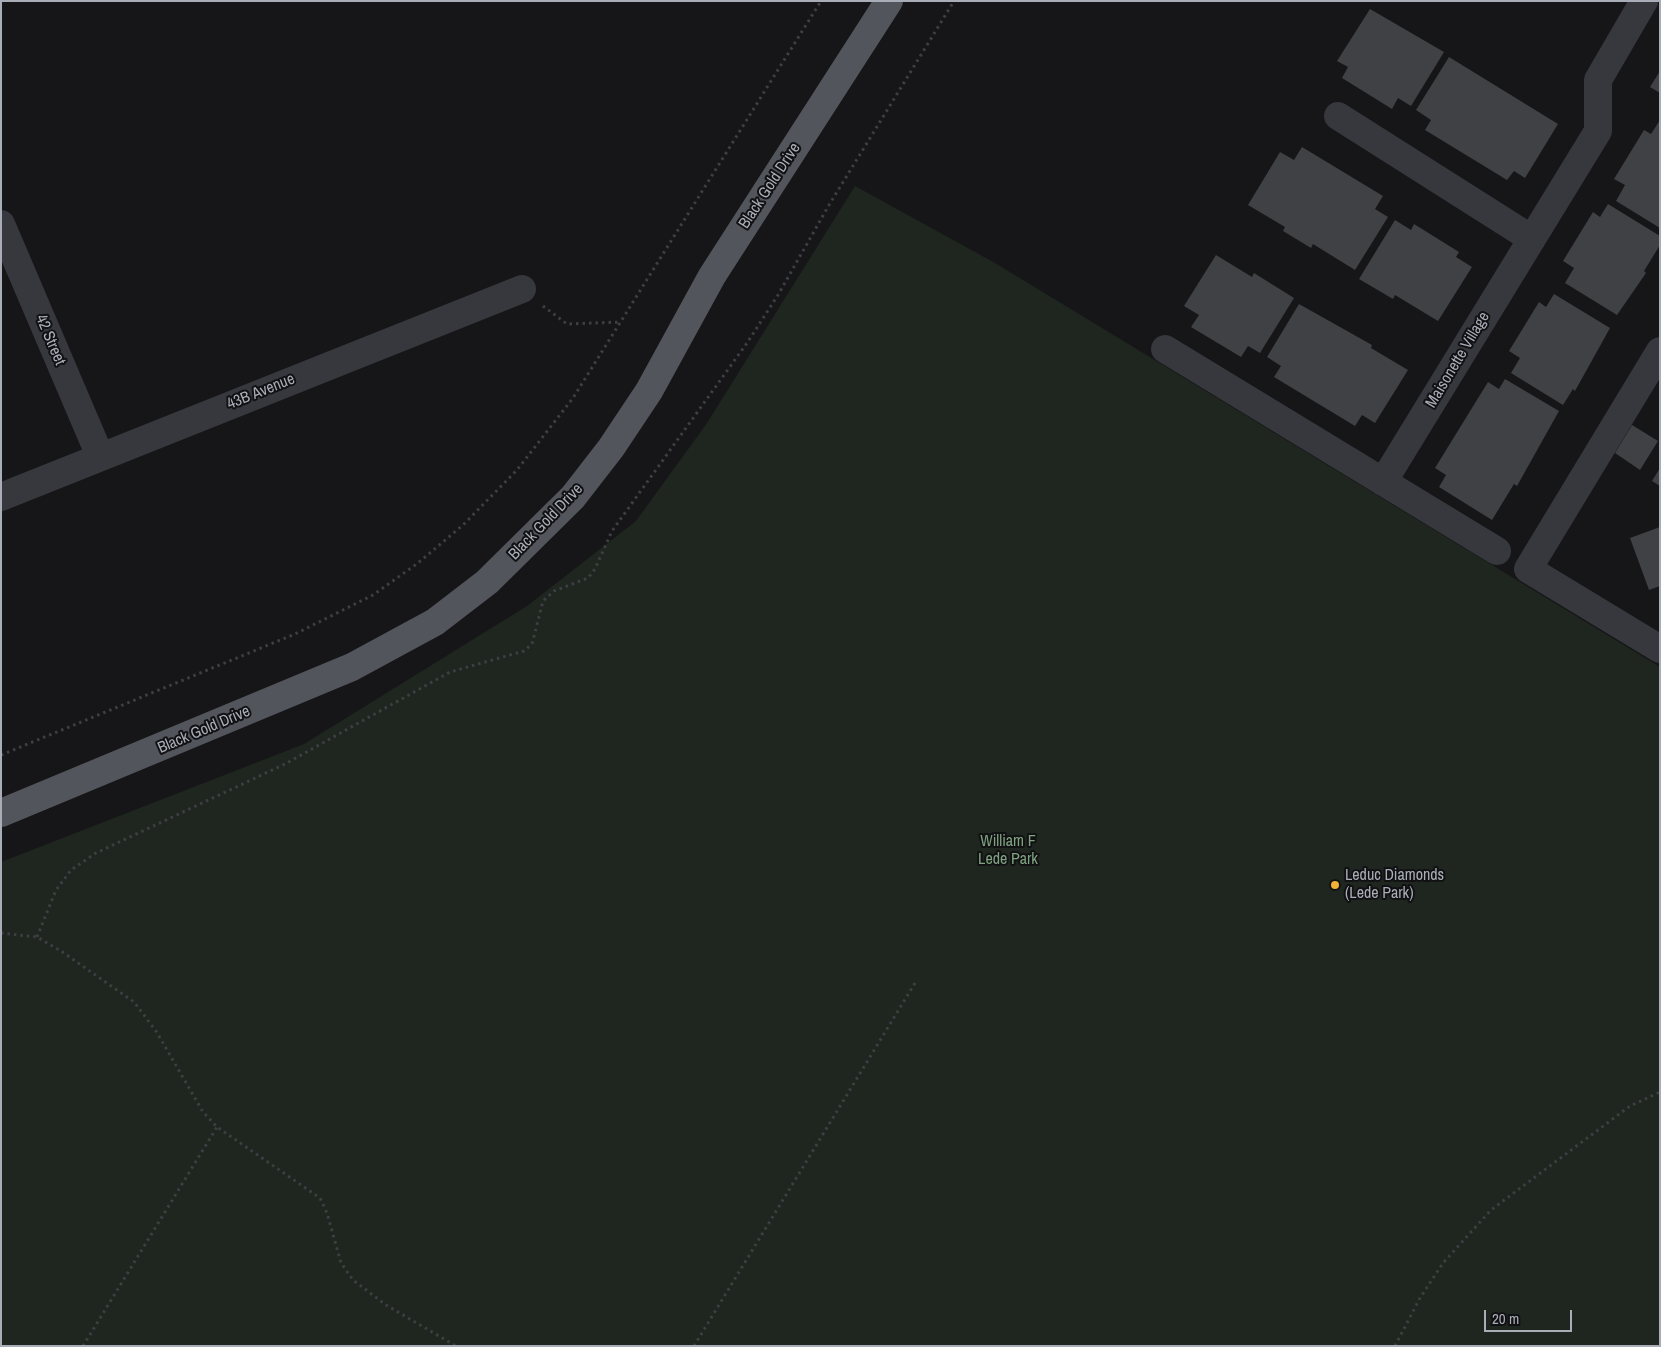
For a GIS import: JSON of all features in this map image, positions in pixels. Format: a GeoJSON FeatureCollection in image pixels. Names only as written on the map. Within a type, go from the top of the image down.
{"type":"FeatureCollection","features":[{"type":"Feature","properties":{"kind":"main road","name":"Black Gold Drive"},"geometry":{"type":"LineString","coordinates":[[1,813],[352,666],[435,622],[487,582],[573,497],[610,448],[649,391],[712,276],[889,1]]}},
{"type":"Feature","properties":{"kind":"street","name":"Maisonette Village"},"geometry":{"type":"LineString","coordinates":[[1383,482],[1598,131],[1598,80],[1644,1]]}},
{"type":"Feature","properties":{"kind":"street"},"geometry":{"type":"LineString","coordinates":[[1338,116],[1532,239]]}},
{"type":"Feature","properties":{"kind":"street","name":"42 Street"},"geometry":{"type":"LineString","coordinates":[[1,224],[100,456]]}},
{"type":"Feature","properties":{"kind":"street","name":"43B Avenue"},"geometry":{"type":"LineString","coordinates":[[1,496],[522,289]]}},
{"type":"Feature","properties":{"kind":"street"},"geometry":{"type":"LineString","coordinates":[[1166,349],[1497,551]]}},
{"type":"Feature","properties":{"kind":"street"},"geometry":{"type":"LineString","coordinates":[[1657,363],[1528,569],[1660,649]]}},
{"type":"Feature","properties":{"kind":"path"},"geometry":{"type":"LineString","coordinates":[[1,755],[295,634],[373,594],[418,563],[463,525],[517,470],[572,398],[821,1]]}},
{"type":"Feature","properties":{"kind":"path"},"geometry":{"type":"LineString","coordinates":[[522,289],[567,324],[621,322]]}},
{"type":"Feature","properties":{"kind":"path"},"geometry":{"type":"LineString","coordinates":[[1,933],[37,937],[61,951],[134,1002],[156,1031],[203,1112],[217,1126],[306,1186],[320,1198],[327,1213],[341,1263],[353,1280],[386,1305],[456,1346]]}},
{"type":"Feature","properties":{"kind":"path"},"geometry":{"type":"LineString","coordinates":[[694,1346],[915,983]]}},
{"type":"Feature","properties":{"kind":"path"},"geometry":{"type":"LineString","coordinates":[[1395,1346],[1420,1298],[1443,1262],[1491,1210],[1630,1106],[1660,1092]]}},
{"type":"Feature","properties":{"kind":"path"},"geometry":{"type":"LineString","coordinates":[[83,1346],[217,1126]]}},
{"type":"Feature","properties":{"kind":"green space","name":"William F Lede Park"},"geometry":{"type":"Polygon","coordinates":[[[855,186],[995,263],[1660,667],[1660,1346],[1,1346],[1,862],[304,744],[527,606],[636,521],[707,423],[855,186]]]}},
{"type":"Feature","properties":{"kind":"building"},"geometry":{"type":"Polygon","coordinates":[[[1370,9],[1444,52],[1411,106],[1398,98],[1392,109],[1342,78],[1348,67],[1337,61],[1370,9]]]}},
{"type":"Feature","properties":{"kind":"building"},"geometry":{"type":"Polygon","coordinates":[[[1449,57],[1558,124],[1525,178],[1514,171],[1507,180],[1425,130],[1431,120],[1416,110],[1449,57]]]}},
{"type":"Feature","properties":{"kind":"building"},"geometry":{"type":"Polygon","coordinates":[[[1660,71],[1660,93],[1650,87],[1660,71]]]}},
{"type":"Feature","properties":{"kind":"building"},"geometry":{"type":"Polygon","coordinates":[[[1660,120],[1660,228],[1616,201],[1625,185],[1614,179],[1644,130],[1651,134],[1660,120]]]}},
{"type":"Feature","properties":{"kind":"building"},"geometry":{"type":"Polygon","coordinates":[[[1302,147],[1383,196],[1375,209],[1388,217],[1355,270],[1313,244],[1311,248],[1283,231],[1285,227],[1248,205],[1280,152],[1294,160],[1302,147]]]}},
{"type":"Feature","properties":{"kind":"building"},"geometry":{"type":"Polygon","coordinates":[[[1608,204],[1660,236],[1660,245],[1644,271],[1646,273],[1617,315],[1565,283],[1574,268],[1563,261],[1593,212],[1600,217],[1608,204]]]}},
{"type":"Feature","properties":{"kind":"building"},"geometry":{"type":"Polygon","coordinates":[[[1395,220],[1411,230],[1414,224],[1459,252],[1456,257],[1472,267],[1438,321],[1395,295],[1393,299],[1359,279],[1395,220]]]}},
{"type":"Feature","properties":{"kind":"building"},"geometry":{"type":"Polygon","coordinates":[[[1216,255],[1252,277],[1254,273],[1294,298],[1260,353],[1248,346],[1241,357],[1191,327],[1199,315],[1184,306],[1216,255]]]}},
{"type":"Feature","properties":{"kind":"building"},"geometry":{"type":"Polygon","coordinates":[[[1554,294],[1610,328],[1575,391],[1573,389],[1563,405],[1511,373],[1520,358],[1509,351],[1539,302],[1546,307],[1554,294]]]}},
{"type":"Feature","properties":{"kind":"building"},"geometry":{"type":"Polygon","coordinates":[[[1299,304],[1372,345],[1371,348],[1408,370],[1375,423],[1362,415],[1355,426],[1274,377],[1281,366],[1267,357],[1299,304]]]}},
{"type":"Feature","properties":{"kind":"building"},"geometry":{"type":"Polygon","coordinates":[[[1505,379],[1559,411],[1517,486],[1514,484],[1492,520],[1439,487],[1446,475],[1435,468],[1488,382],[1499,389],[1505,379]]]}},
{"type":"Feature","properties":{"kind":"building"},"geometry":{"type":"Polygon","coordinates":[[[1632,425],[1658,441],[1640,470],[1615,453],[1632,425]]]}},
{"type":"Feature","properties":{"kind":"building"},"geometry":{"type":"Polygon","coordinates":[[[1660,468],[1660,486],[1652,481],[1660,468]]]}},
{"type":"Feature","properties":{"kind":"building"},"geometry":{"type":"Polygon","coordinates":[[[1660,527],[1660,586],[1649,590],[1630,538],[1660,527]]]}},
{"type":"Feature","properties":{"kind":"place","name":"Leduc Diamonds (Lede Park)"},"geometry":{"type":"Point","coordinates":[1335,885]}}]}
